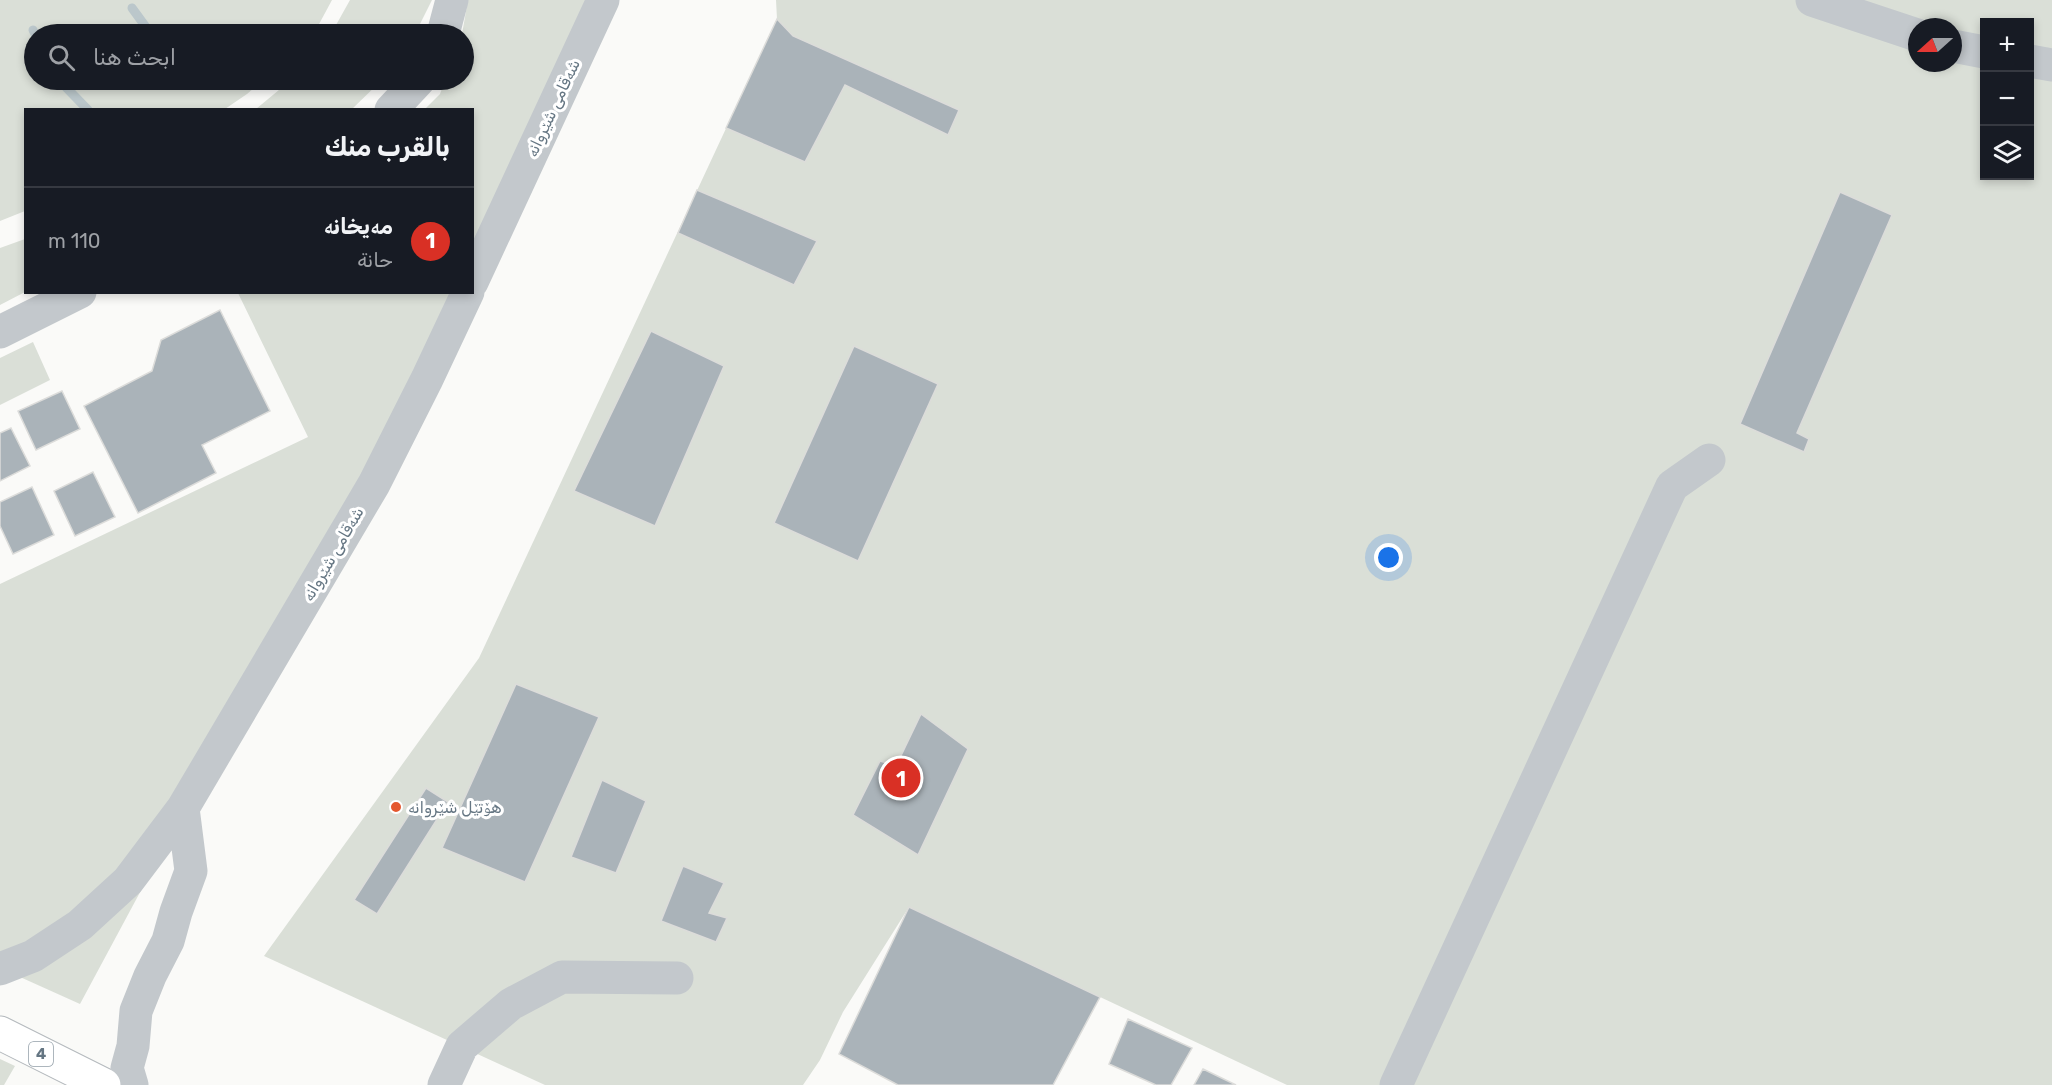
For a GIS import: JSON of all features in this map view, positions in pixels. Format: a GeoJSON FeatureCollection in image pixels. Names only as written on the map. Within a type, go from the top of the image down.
{"type":"FeatureCollection","features":[{"type":"Feature","properties":{"kind":"highway","name":"4"},"geometry":{"type":"LineString","coordinates":[[0,1034],[104,1085]]}},
{"type":"Feature","properties":{"kind":"street"},"geometry":{"type":"LineString","coordinates":[[446,24],[452,0]]}},
{"type":"Feature","properties":{"kind":"street","name":"شەقامی شێروانە"},"geometry":{"type":"LineString","coordinates":[[474,278],[603,0]]}},
{"type":"Feature","properties":{"kind":"street"},"geometry":{"type":"LineString","coordinates":[[1812,0],[1908,32]]}},
{"type":"Feature","properties":{"kind":"street"},"geometry":{"type":"LineString","coordinates":[[1962,48],[1980,51]]}},
{"type":"Feature","properties":{"kind":"street"},"geometry":{"type":"LineString","coordinates":[[2034,62],[2052,65]]}},
{"type":"Feature","properties":{"kind":"street"},"geometry":{"type":"LineString","coordinates":[[393,108],[410,90]]}},
{"type":"Feature","properties":{"kind":"street"},"geometry":{"type":"LineString","coordinates":[[0,332],[76,294]]}},
{"type":"Feature","properties":{"kind":"street","name":"شەقامی شێروانە"},"geometry":{"type":"LineString","coordinates":[[0,969],[33,956],[80,925],[128,881],[183,808],[374,484],[428,379],[467,294]]}},
{"type":"Feature","properties":{"kind":"street"},"geometry":{"type":"LineString","coordinates":[[1396,1085],[1672,486],[1709,460]]}},
{"type":"Feature","properties":{"kind":"street"},"geometry":{"type":"LineString","coordinates":[[132,1085],[127,1068],[133,1046],[136,1011],[150,976],[168,941],[191,871],[183,808]]}},
{"type":"Feature","properties":{"kind":"street"},"geometry":{"type":"LineString","coordinates":[[444,1085],[462,1046],[512,1004],[562,977],[677,978]]}},
{"type":"Feature","properties":{"kind":"shaded area"},"geometry":{"type":"Polygon","coordinates":[[[0,0],[332,0],[319,24],[24,24],[24,90],[252,90],[226,108],[24,108],[24,211],[0,221],[0,0]]]}},
{"type":"Feature","properties":{"kind":"shaded area"},"geometry":{"type":"Polygon","coordinates":[[[350,0],[432,0],[420,24],[337,24],[350,0]]]}},
{"type":"Feature","properties":{"kind":"shaded area"},"geometry":{"type":"Polygon","coordinates":[[[468,0],[599,0],[474,272],[474,108],[426,108],[441,90],[474,90],[474,24],[464,24],[468,0]]]}},
{"type":"Feature","properties":{"kind":"shaded area"},"geometry":{"type":"Polygon","coordinates":[[[776,0],[2052,0],[2052,1085],[1287,1085],[909,907],[843,1012],[820,1060],[803,1085],[545,1085],[264,956],[479,658],[777,19],[776,0]]]}},
{"type":"Feature","properties":{"kind":"shaded area"},"geometry":{"type":"Polygon","coordinates":[[[279,90],[372,90],[353,108],[257,108],[279,90]]]}},
{"type":"Feature","properties":{"kind":"shaded area"},"geometry":{"type":"Polygon","coordinates":[[[24,239],[24,293],[0,305],[0,248],[24,239]]]}},
{"type":"Feature","properties":{"kind":"shaded area"},"geometry":{"type":"Polygon","coordinates":[[[238,294],[461,294],[80,1004],[0,968],[0,584],[308,437],[238,294]]]}},
{"type":"Feature","properties":{"kind":"shaded area"},"geometry":{"type":"Polygon","coordinates":[[[33,342],[50,380],[0,405],[0,358],[33,342]]]}},
{"type":"Feature","properties":{"kind":"shaded area"},"geometry":{"type":"Polygon","coordinates":[[[0,1059],[15,1066],[4,1085],[0,1085],[0,1059]]]}},
{"type":"Feature","properties":{"kind":"building"},"geometry":{"type":"Polygon","coordinates":[[[777,19],[793,36],[959,110],[948,135],[845,85],[805,162],[726,128],[777,19]]]}},
{"type":"Feature","properties":{"kind":"building"},"geometry":{"type":"Polygon","coordinates":[[[697,190],[817,241],[794,285],[678,233],[697,190]]]}},
{"type":"Feature","properties":{"kind":"building"},"geometry":{"type":"Polygon","coordinates":[[[1840,192],[1892,215],[1797,433],[1809,439],[1804,452],[1740,424],[1840,192]]]}},
{"type":"Feature","properties":{"kind":"building"},"geometry":{"type":"Polygon","coordinates":[[[220,310],[270,411],[202,445],[216,473],[138,513],[84,406],[152,371],[161,340],[220,310]]]}},
{"type":"Feature","properties":{"kind":"building"},"geometry":{"type":"Polygon","coordinates":[[[651,331],[724,366],[655,526],[574,491],[651,331]]]}},
{"type":"Feature","properties":{"kind":"building"},"geometry":{"type":"Polygon","coordinates":[[[854,346],[938,384],[858,561],[774,523],[854,346]]]}},
{"type":"Feature","properties":{"kind":"building"},"geometry":{"type":"Polygon","coordinates":[[[62,391],[80,429],[36,450],[18,411],[62,391]]]}},
{"type":"Feature","properties":{"kind":"building"},"geometry":{"type":"Polygon","coordinates":[[[11,428],[30,466],[0,481],[0,433],[11,428]]]}},
{"type":"Feature","properties":{"kind":"building"},"geometry":{"type":"Polygon","coordinates":[[[93,472],[115,517],[75,536],[54,491],[93,472]]]}},
{"type":"Feature","properties":{"kind":"building"},"geometry":{"type":"Polygon","coordinates":[[[32,487],[54,535],[13,554],[0,526],[0,502],[32,487]]]}},
{"type":"Feature","properties":{"kind":"building"},"geometry":{"type":"Polygon","coordinates":[[[516,684],[599,717],[525,882],[442,848],[516,684]]]}},
{"type":"Feature","properties":{"kind":"building"},"geometry":{"type":"Polygon","coordinates":[[[921,714],[968,749],[918,855],[853,815],[880,761],[896,766],[921,714]]]}},
{"type":"Feature","properties":{"kind":"building"},"geometry":{"type":"Polygon","coordinates":[[[602,780],[646,801],[616,873],[571,857],[602,780]]]}},
{"type":"Feature","properties":{"kind":"building"},"geometry":{"type":"Polygon","coordinates":[[[426,788],[448,802],[377,914],[354,900],[426,788]]]}},
{"type":"Feature","properties":{"kind":"building"},"geometry":{"type":"Polygon","coordinates":[[[683,866],[724,883],[709,913],[727,918],[716,942],[661,921],[683,866]]]}},
{"type":"Feature","properties":{"kind":"building"},"geometry":{"type":"Polygon","coordinates":[[[909,907],[1100,997],[1053,1085],[898,1085],[839,1054],[909,907]]]}},
{"type":"Feature","properties":{"kind":"building"},"geometry":{"type":"Polygon","coordinates":[[[1128,1019],[1192,1048],[1171,1085],[1156,1085],[1109,1064],[1128,1019]]]}},
{"type":"Feature","properties":{"kind":"building"},"geometry":{"type":"Polygon","coordinates":[[[1203,1069],[1236,1085],[1194,1085],[1203,1069]]]}},
{"type":"Feature","properties":{"kind":"waterway"},"geometry":{"type":"LineString","coordinates":[[132,8],[144,24]]}},
{"type":"Feature","properties":{"kind":"waterway"},"geometry":{"type":"LineString","coordinates":[[69,90],[86,108]]}},
{"type":"Feature","properties":{"kind":"place","name":"مەیخانە"},"geometry":{"type":"Point","coordinates":[901,778]}},
{"type":"Feature","properties":{"kind":"place","name":"هۆتێل شێروانە"},"geometry":{"type":"Point","coordinates":[396,807]}}]}
